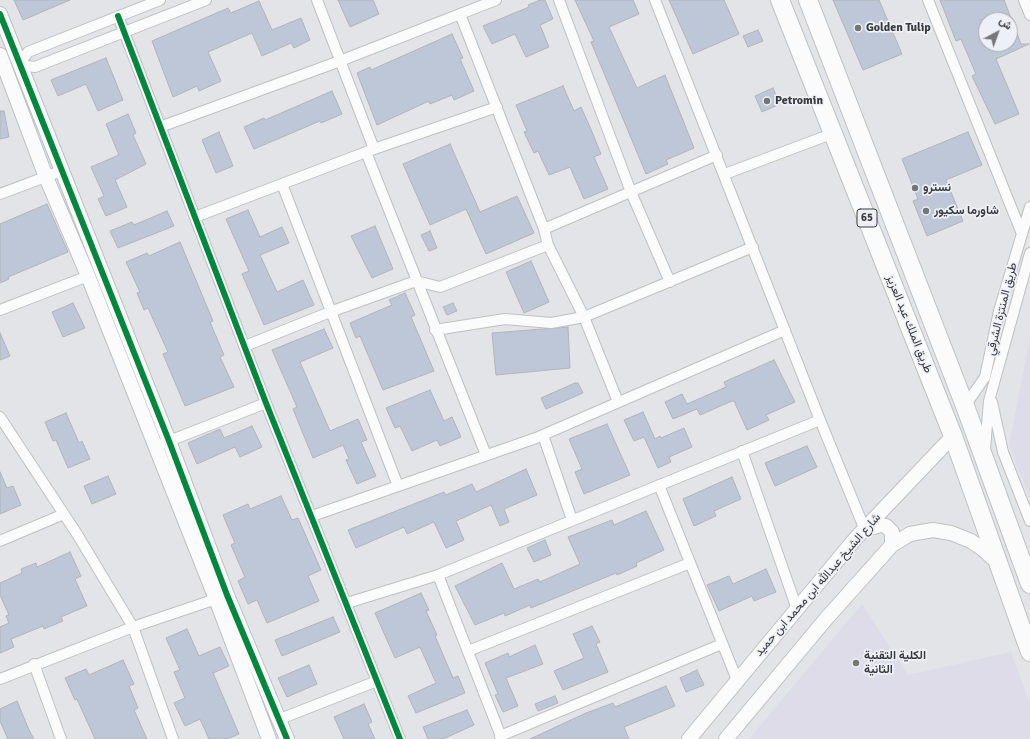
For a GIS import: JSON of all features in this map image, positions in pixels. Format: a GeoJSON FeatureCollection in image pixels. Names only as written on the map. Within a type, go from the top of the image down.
{"type":"FeatureCollection","features":[{"type":"Feature","properties":{"kind":"highway","name":"طريق الملك عبد العزيز"},"geometry":{"type":"LineString","coordinates":[[780,0],[953,436],[1030,652]]}},
{"type":"Feature","properties":{"kind":"highway","name":"طريق الملك عبد العزيز"},"geometry":{"type":"LineString","coordinates":[[808,0],[965,406],[1030,584]]}},
{"type":"Feature","properties":{"kind":"street"},"geometry":{"type":"LineString","coordinates":[[19,65],[28,52],[160,0]]}},
{"type":"Feature","properties":{"kind":"street"},"geometry":{"type":"LineString","coordinates":[[19,65],[35,67],[206,0]]}},
{"type":"Feature","properties":{"kind":"street"},"geometry":{"type":"LineString","coordinates":[[317,0],[340,61],[416,281],[486,455]]}},
{"type":"Feature","properties":{"kind":"street"},"geometry":{"type":"LineString","coordinates":[[160,127],[340,61],[496,0]]}},
{"type":"Feature","properties":{"kind":"street"},"geometry":{"type":"LineString","coordinates":[[559,0],[631,192],[670,282]]}},
{"type":"Feature","properties":{"kind":"street"},"geometry":{"type":"LineString","coordinates":[[655,0],[725,174],[820,420],[865,530],[881,524],[886,526],[892,532],[892,546]]}},
{"type":"Feature","properties":{"kind":"street"},"geometry":{"type":"LineString","coordinates":[[928,0],[1022,234]]}},
{"type":"Feature","properties":{"kind":"street"},"geometry":{"type":"LineString","coordinates":[[1024,0],[1030,15]]}},
{"type":"Feature","properties":{"kind":"street"},"geometry":{"type":"LineString","coordinates":[[0,14],[169,441],[269,739]]}},
{"type":"Feature","properties":{"kind":"street"},"geometry":{"type":"LineString","coordinates":[[460,14],[544,229],[548,245],[584,318],[618,402]]}},
{"type":"Feature","properties":{"kind":"street"},"geometry":{"type":"LineString","coordinates":[[118,16],[266,403],[400,739]]}},
{"type":"Feature","properties":{"kind":"street"},"geometry":{"type":"LineString","coordinates":[[0,56],[46,177],[88,276],[155,447],[222,597],[288,739]]}},
{"type":"Feature","properties":{"kind":"street"},"geometry":{"type":"LineString","coordinates":[[195,218],[370,151],[497,106]]}},
{"type":"Feature","properties":{"kind":"street"},"geometry":{"type":"LineString","coordinates":[[725,174],[834,133]]}},
{"type":"Feature","properties":{"kind":"street"},"geometry":{"type":"LineString","coordinates":[[544,229],[717,155]]}},
{"type":"Feature","properties":{"kind":"street"},"geometry":{"type":"LineString","coordinates":[[0,194],[61,171]]}},
{"type":"Feature","properties":{"kind":"street"},"geometry":{"type":"LineString","coordinates":[[282,184],[398,486]]}},
{"type":"Feature","properties":{"kind":"street","name":"طريق المنتزة الشرقي"},"geometry":{"type":"LineString","coordinates":[[965,406],[985,377],[999,311],[1030,207]]}},
{"type":"Feature","properties":{"kind":"street"},"geometry":{"type":"LineString","coordinates":[[245,346],[330,312],[416,281],[440,287],[548,245]]}},
{"type":"Feature","properties":{"kind":"street"},"geometry":{"type":"LineString","coordinates":[[435,330],[505,319],[551,323],[584,318],[753,247]]}},
{"type":"Feature","properties":{"kind":"street"},"geometry":{"type":"LineString","coordinates":[[984,457],[991,395],[1030,253]]}},
{"type":"Feature","properties":{"kind":"street"},"geometry":{"type":"LineString","coordinates":[[0,310],[88,276]]}},
{"type":"Feature","properties":{"kind":"street"},"geometry":{"type":"LineString","coordinates":[[312,516],[543,435],[785,330]]}},
{"type":"Feature","properties":{"kind":"street"},"geometry":{"type":"LineString","coordinates":[[991,395],[1003,452],[1030,521]]}},
{"type":"Feature","properties":{"kind":"street"},"geometry":{"type":"LineString","coordinates":[[155,447],[266,403]]}},
{"type":"Feature","properties":{"kind":"street"},"geometry":{"type":"LineString","coordinates":[[347,603],[438,575],[820,420]]}},
{"type":"Feature","properties":{"kind":"street"},"geometry":{"type":"LineString","coordinates":[[1,421],[64,514],[133,627],[173,739]]}},
{"type":"Feature","properties":{"kind":"street"},"geometry":{"type":"LineString","coordinates":[[543,435],[572,520]]}},
{"type":"Feature","properties":{"kind":"street","name":"شارع الشيخ عبدالله ابن محمد ابن حميد"},"geometry":{"type":"LineString","coordinates":[[688,739],[855,539],[953,436]]}},
{"type":"Feature","properties":{"kind":"street"},"geometry":{"type":"LineString","coordinates":[[742,452],[797,609]]}},
{"type":"Feature","properties":{"kind":"street"},"geometry":{"type":"LineString","coordinates":[[659,485],[736,680]]}},
{"type":"Feature","properties":{"kind":"street"},"geometry":{"type":"LineString","coordinates":[[0,541],[64,514]]}},
{"type":"Feature","properties":{"kind":"street"},"geometry":{"type":"LineString","coordinates":[[726,739],[825,620],[892,546],[910,534],[933,530],[945,532],[971,541],[984,550],[999,565]]}},
{"type":"Feature","properties":{"kind":"street"},"geometry":{"type":"LineString","coordinates":[[468,651],[690,563]]}},
{"type":"Feature","properties":{"kind":"street"},"geometry":{"type":"LineString","coordinates":[[438,575],[501,737],[722,644]]}},
{"type":"Feature","properties":{"kind":"street"},"geometry":{"type":"LineString","coordinates":[[0,679],[34,664],[133,627],[222,597]]}},
{"type":"Feature","properties":{"kind":"street"},"geometry":{"type":"LineString","coordinates":[[34,664],[61,739]]}},
{"type":"Feature","properties":{"kind":"street"},"geometry":{"type":"LineString","coordinates":[[280,720],[378,681]]}},
{"type":"Feature","properties":{"kind":"shaded area"},"geometry":{"type":"Polygon","coordinates":[[[1030,338],[1030,498],[1009,445],[1030,338]]]}},
{"type":"Feature","properties":{"kind":"shaded area","name":"الكلية التقنية الثانية"},"geometry":{"type":"Polygon","coordinates":[[[862,604],[908,675],[1011,652],[1030,704],[1030,739],[749,739],[862,604]]]}},
{"type":"Feature","properties":{"kind":"building"},"geometry":{"type":"Polygon","coordinates":[[[14,0],[70,0],[23,20],[14,0]]]}},
{"type":"Feature","properties":{"kind":"building"},"geometry":{"type":"Polygon","coordinates":[[[338,0],[373,0],[379,14],[350,27],[338,0]]]}},
{"type":"Feature","properties":{"kind":"building"},"geometry":{"type":"Polygon","coordinates":[[[540,0],[545,0],[553,19],[540,25],[549,47],[526,57],[515,34],[492,44],[483,26],[529,7],[528,5],[540,0]]]}},
{"type":"Feature","properties":{"kind":"building"},"geometry":{"type":"Polygon","coordinates":[[[575,0],[633,0],[639,14],[609,27],[637,88],[665,75],[694,148],[666,160],[668,164],[646,174],[591,42],[594,41],[575,0]]]}},
{"type":"Feature","properties":{"kind":"building"},"geometry":{"type":"Polygon","coordinates":[[[669,0],[724,0],[739,34],[693,54],[669,0]]]}},
{"type":"Feature","properties":{"kind":"building"},"geometry":{"type":"Polygon","coordinates":[[[833,0],[879,0],[902,54],[863,70],[833,0]]]}},
{"type":"Feature","properties":{"kind":"building"},"geometry":{"type":"Polygon","coordinates":[[[940,0],[1004,0],[1009,12],[978,12],[978,52],[1011,52],[996,59],[1019,114],[995,124],[972,76],[976,74],[961,39],[956,41],[940,0]]]}},
{"type":"Feature","properties":{"kind":"building"},"geometry":{"type":"Polygon","coordinates":[[[259,1],[272,30],[301,18],[310,40],[294,48],[291,43],[262,56],[252,33],[208,52],[221,81],[199,91],[197,86],[173,97],[152,41],[228,8],[231,13],[259,1]]]}},
{"type":"Feature","properties":{"kind":"building"},"geometry":{"type":"Polygon","coordinates":[[[758,30],[763,41],[748,47],[743,36],[758,30]]]}},
{"type":"Feature","properties":{"kind":"building"},"geometry":{"type":"Polygon","coordinates":[[[452,34],[463,58],[460,59],[474,91],[454,100],[452,95],[430,104],[429,101],[377,125],[357,73],[370,67],[371,70],[452,34]]]}},
{"type":"Feature","properties":{"kind":"building"},"geometry":{"type":"Polygon","coordinates":[[[1018,36],[1021,44],[1029,44],[1018,49],[1018,36]]]}},
{"type":"Feature","properties":{"kind":"building"},"geometry":{"type":"Polygon","coordinates":[[[106,58],[123,100],[98,111],[86,84],[58,96],[51,80],[106,58]]]}},
{"type":"Feature","properties":{"kind":"building"},"geometry":{"type":"Polygon","coordinates":[[[563,86],[574,111],[581,107],[590,127],[601,154],[594,157],[608,189],[584,199],[570,167],[549,175],[538,151],[534,153],[524,132],[527,131],[516,105],[563,86]]]}},
{"type":"Feature","properties":{"kind":"building"},"geometry":{"type":"Polygon","coordinates":[[[773,88],[780,104],[762,112],[755,96],[773,88]]]}},
{"type":"Feature","properties":{"kind":"building"},"geometry":{"type":"Polygon","coordinates":[[[332,91],[342,114],[321,123],[320,121],[254,149],[244,127],[264,118],[265,120],[332,91]]]}},
{"type":"Feature","properties":{"kind":"building"},"geometry":{"type":"Polygon","coordinates":[[[0,111],[4,111],[9,137],[0,139],[0,111]]]}},
{"type":"Feature","properties":{"kind":"building"},"geometry":{"type":"Polygon","coordinates":[[[128,114],[136,133],[133,135],[146,164],[115,180],[127,207],[106,216],[98,199],[104,196],[91,167],[119,155],[106,124],[128,114]]]}},
{"type":"Feature","properties":{"kind":"building"},"geometry":{"type":"Polygon","coordinates":[[[219,132],[233,166],[216,173],[202,140],[219,132]]]}},
{"type":"Feature","properties":{"kind":"building"},"geometry":{"type":"Polygon","coordinates":[[[968,132],[982,165],[946,180],[963,221],[927,236],[913,201],[918,199],[902,159],[968,132]]]}},
{"type":"Feature","properties":{"kind":"building"},"geometry":{"type":"Polygon","coordinates":[[[450,144],[480,212],[517,196],[534,233],[486,254],[466,209],[430,225],[403,164],[450,144]]]}},
{"type":"Feature","properties":{"kind":"building"},"geometry":{"type":"Polygon","coordinates":[[[47,204],[68,252],[8,277],[9,279],[0,283],[0,224],[47,204]]]}},
{"type":"Feature","properties":{"kind":"building"},"geometry":{"type":"Polygon","coordinates":[[[248,210],[260,237],[282,227],[289,243],[260,255],[277,292],[303,280],[314,305],[264,325],[242,274],[249,271],[226,219],[248,210]]]}},
{"type":"Feature","properties":{"kind":"building"},"geometry":{"type":"Polygon","coordinates":[[[167,211],[174,226],[118,248],[110,231],[132,222],[134,225],[167,211]]]}},
{"type":"Feature","properties":{"kind":"building"},"geometry":{"type":"Polygon","coordinates":[[[375,226],[393,269],[372,278],[351,236],[375,226]]]}},
{"type":"Feature","properties":{"kind":"building"},"geometry":{"type":"Polygon","coordinates":[[[430,231],[437,248],[429,251],[421,235],[430,231]]]}},
{"type":"Feature","properties":{"kind":"building"},"geometry":{"type":"Polygon","coordinates":[[[180,242],[213,321],[210,322],[224,355],[220,357],[234,387],[185,406],[163,354],[168,352],[148,308],[144,310],[137,293],[140,292],[126,262],[147,253],[149,256],[180,242]]]}},
{"type":"Feature","properties":{"kind":"building"},"geometry":{"type":"Polygon","coordinates":[[[531,261],[549,302],[524,313],[506,272],[531,261]]]}},
{"type":"Feature","properties":{"kind":"building"},"geometry":{"type":"Polygon","coordinates":[[[405,293],[415,315],[411,317],[434,371],[383,390],[360,336],[356,338],[350,323],[392,305],[389,300],[405,293]]]}},
{"type":"Feature","properties":{"kind":"building"},"geometry":{"type":"Polygon","coordinates":[[[73,303],[85,328],[63,337],[52,312],[73,303]]]}},
{"type":"Feature","properties":{"kind":"building"},"geometry":{"type":"Polygon","coordinates":[[[453,303],[457,311],[447,315],[443,307],[453,303]]]}},
{"type":"Feature","properties":{"kind":"building"},"geometry":{"type":"Polygon","coordinates":[[[568,327],[570,368],[496,375],[492,333],[568,327]]]}},
{"type":"Feature","properties":{"kind":"building"},"geometry":{"type":"Polygon","coordinates":[[[324,329],[333,348],[300,362],[330,431],[358,419],[367,440],[361,442],[376,476],[357,484],[346,460],[349,459],[343,445],[313,458],[293,409],[297,407],[272,350],[324,329]]]}},
{"type":"Feature","properties":{"kind":"building"},"geometry":{"type":"Polygon","coordinates":[[[0,333],[10,356],[0,360],[0,333]]]}},
{"type":"Feature","properties":{"kind":"building"},"geometry":{"type":"Polygon","coordinates":[[[774,360],[795,402],[766,415],[769,420],[747,430],[734,401],[700,415],[697,409],[673,419],[665,402],[682,394],[687,404],[726,387],[724,382],[774,360]]]}},
{"type":"Feature","properties":{"kind":"building"},"geometry":{"type":"Polygon","coordinates":[[[578,383],[583,393],[546,409],[541,398],[578,383]]]}},
{"type":"Feature","properties":{"kind":"building"},"geometry":{"type":"Polygon","coordinates":[[[430,390],[444,421],[452,417],[461,437],[440,446],[437,440],[412,451],[400,426],[395,428],[386,408],[430,390]]]}},
{"type":"Feature","properties":{"kind":"building"},"geometry":{"type":"Polygon","coordinates":[[[643,412],[655,439],[684,428],[692,447],[669,457],[671,462],[658,468],[644,437],[634,441],[624,420],[643,412]]]}},
{"type":"Feature","properties":{"kind":"building"},"geometry":{"type":"Polygon","coordinates":[[[66,413],[79,443],[82,441],[90,459],[68,468],[56,440],[53,441],[45,422],[66,413]]]}},
{"type":"Feature","properties":{"kind":"building"},"geometry":{"type":"Polygon","coordinates":[[[607,424],[630,475],[584,494],[575,472],[582,469],[569,439],[607,424]]]}},
{"type":"Feature","properties":{"kind":"building"},"geometry":{"type":"Polygon","coordinates":[[[252,426],[262,447],[240,457],[235,447],[197,464],[188,443],[220,429],[224,438],[252,426]]]}},
{"type":"Feature","properties":{"kind":"building"},"geometry":{"type":"Polygon","coordinates":[[[807,446],[817,467],[775,486],[765,463],[807,446]]]}},
{"type":"Feature","properties":{"kind":"building"},"geometry":{"type":"Polygon","coordinates":[[[526,469],[537,495],[504,509],[509,522],[500,526],[491,505],[456,521],[464,540],[446,548],[434,522],[407,534],[404,527],[356,548],[348,530],[444,492],[446,495],[472,484],[476,492],[526,469]]]}},
{"type":"Feature","properties":{"kind":"building"},"geometry":{"type":"Polygon","coordinates":[[[0,472],[7,488],[13,486],[21,505],[0,514],[0,472]]]}},
{"type":"Feature","properties":{"kind":"building"},"geometry":{"type":"Polygon","coordinates":[[[108,476],[116,494],[92,504],[84,486],[108,476]]]}},
{"type":"Feature","properties":{"kind":"building"},"geometry":{"type":"Polygon","coordinates":[[[732,477],[741,499],[714,511],[716,516],[694,526],[683,499],[732,477]]]}},
{"type":"Feature","properties":{"kind":"building"},"geometry":{"type":"Polygon","coordinates":[[[281,496],[292,520],[298,518],[321,570],[308,576],[319,601],[267,623],[257,600],[248,604],[238,581],[245,577],[231,545],[235,543],[223,515],[248,504],[250,509],[281,496]]]}},
{"type":"Feature","properties":{"kind":"building"},"geometry":{"type":"Polygon","coordinates":[[[646,511],[664,550],[636,563],[637,566],[617,575],[616,573],[531,608],[530,605],[505,616],[504,613],[475,625],[455,586],[502,563],[514,589],[538,579],[540,582],[580,564],[568,537],[612,520],[614,525],[646,511]]]}},
{"type":"Feature","properties":{"kind":"building"},"geometry":{"type":"Polygon","coordinates":[[[545,540],[551,555],[534,562],[527,548],[545,540]]]}},
{"type":"Feature","properties":{"kind":"building"},"geometry":{"type":"Polygon","coordinates":[[[70,552],[81,576],[75,579],[87,606],[61,617],[63,621],[44,629],[43,626],[11,639],[14,647],[0,653],[0,627],[9,623],[6,616],[9,615],[0,595],[0,583],[22,573],[21,569],[36,563],[37,567],[70,552]]]}},
{"type":"Feature","properties":{"kind":"building"},"geometry":{"type":"Polygon","coordinates":[[[766,569],[776,592],[754,601],[752,596],[719,611],[707,585],[729,576],[733,584],[766,569]]]}},
{"type":"Feature","properties":{"kind":"building"},"geometry":{"type":"Polygon","coordinates":[[[421,593],[429,610],[426,611],[437,635],[435,636],[453,678],[458,676],[465,693],[416,713],[408,696],[436,683],[420,647],[395,658],[375,613],[421,593]]]}},
{"type":"Feature","properties":{"kind":"building"},"geometry":{"type":"Polygon","coordinates":[[[333,617],[340,632],[282,656],[275,640],[333,617]]]}},
{"type":"Feature","properties":{"kind":"building"},"geometry":{"type":"Polygon","coordinates":[[[592,626],[600,642],[596,644],[608,672],[563,690],[554,671],[584,658],[573,634],[592,626]]]}},
{"type":"Feature","properties":{"kind":"building"},"geometry":{"type":"Polygon","coordinates":[[[187,629],[199,656],[220,647],[229,666],[213,673],[239,734],[227,739],[209,739],[200,719],[185,726],[174,703],[185,698],[174,672],[180,670],[166,638],[187,629]]]}},
{"type":"Feature","properties":{"kind":"building"},"geometry":{"type":"Polygon","coordinates":[[[535,645],[543,664],[506,678],[518,706],[503,712],[495,695],[498,694],[485,663],[508,653],[509,657],[535,645]]]}},
{"type":"Feature","properties":{"kind":"building"},"geometry":{"type":"Polygon","coordinates":[[[123,660],[134,684],[129,686],[138,708],[134,710],[147,739],[95,739],[77,699],[75,700],[65,678],[86,669],[89,675],[123,660]]]}},
{"type":"Feature","properties":{"kind":"building"},"geometry":{"type":"Polygon","coordinates":[[[309,665],[317,684],[287,697],[278,678],[309,665]]]}},
{"type":"Feature","properties":{"kind":"building"},"geometry":{"type":"Polygon","coordinates":[[[697,670],[704,685],[686,692],[680,678],[697,670]]]}},
{"type":"Feature","properties":{"kind":"building"},"geometry":{"type":"Polygon","coordinates":[[[666,686],[675,706],[624,727],[629,739],[530,739],[586,713],[613,703],[615,707],[666,686]]]}},
{"type":"Feature","properties":{"kind":"building"},"geometry":{"type":"Polygon","coordinates":[[[555,696],[558,703],[538,711],[535,704],[555,696]]]}},
{"type":"Feature","properties":{"kind":"building"},"geometry":{"type":"Polygon","coordinates":[[[17,701],[34,739],[8,739],[0,721],[0,709],[17,701]]]}},
{"type":"Feature","properties":{"kind":"building"},"geometry":{"type":"Polygon","coordinates":[[[364,704],[372,722],[368,724],[375,739],[344,739],[334,717],[364,704]]]}},
{"type":"Feature","properties":{"kind":"building"},"geometry":{"type":"Polygon","coordinates":[[[467,710],[474,725],[443,739],[428,739],[423,727],[467,710]]]}},
{"type":"Feature","properties":{"kind":"cycle path"},"geometry":{"type":"LineString","coordinates":[[0,14],[169,441],[227,595],[287,739]]}},
{"type":"Feature","properties":{"kind":"cycle path"},"geometry":{"type":"LineString","coordinates":[[118,16],[266,403],[400,739]]}},
{"type":"Feature","properties":{"kind":"place","name":"Golden Tulip"},"geometry":{"type":"Point","coordinates":[858,28]}},
{"type":"Feature","properties":{"kind":"place","name":"Petromin"},"geometry":{"type":"Point","coordinates":[767,101]}},
{"type":"Feature","properties":{"kind":"place","name":"نسترو"},"geometry":{"type":"Point","coordinates":[915,188]}},
{"type":"Feature","properties":{"kind":"place","name":"شاورما سكيور"},"geometry":{"type":"Point","coordinates":[926,211]}},
{"type":"Feature","properties":{"kind":"place","name":"الكلية التقنية الثانية"},"geometry":{"type":"Point","coordinates":[856,663]}}]}
